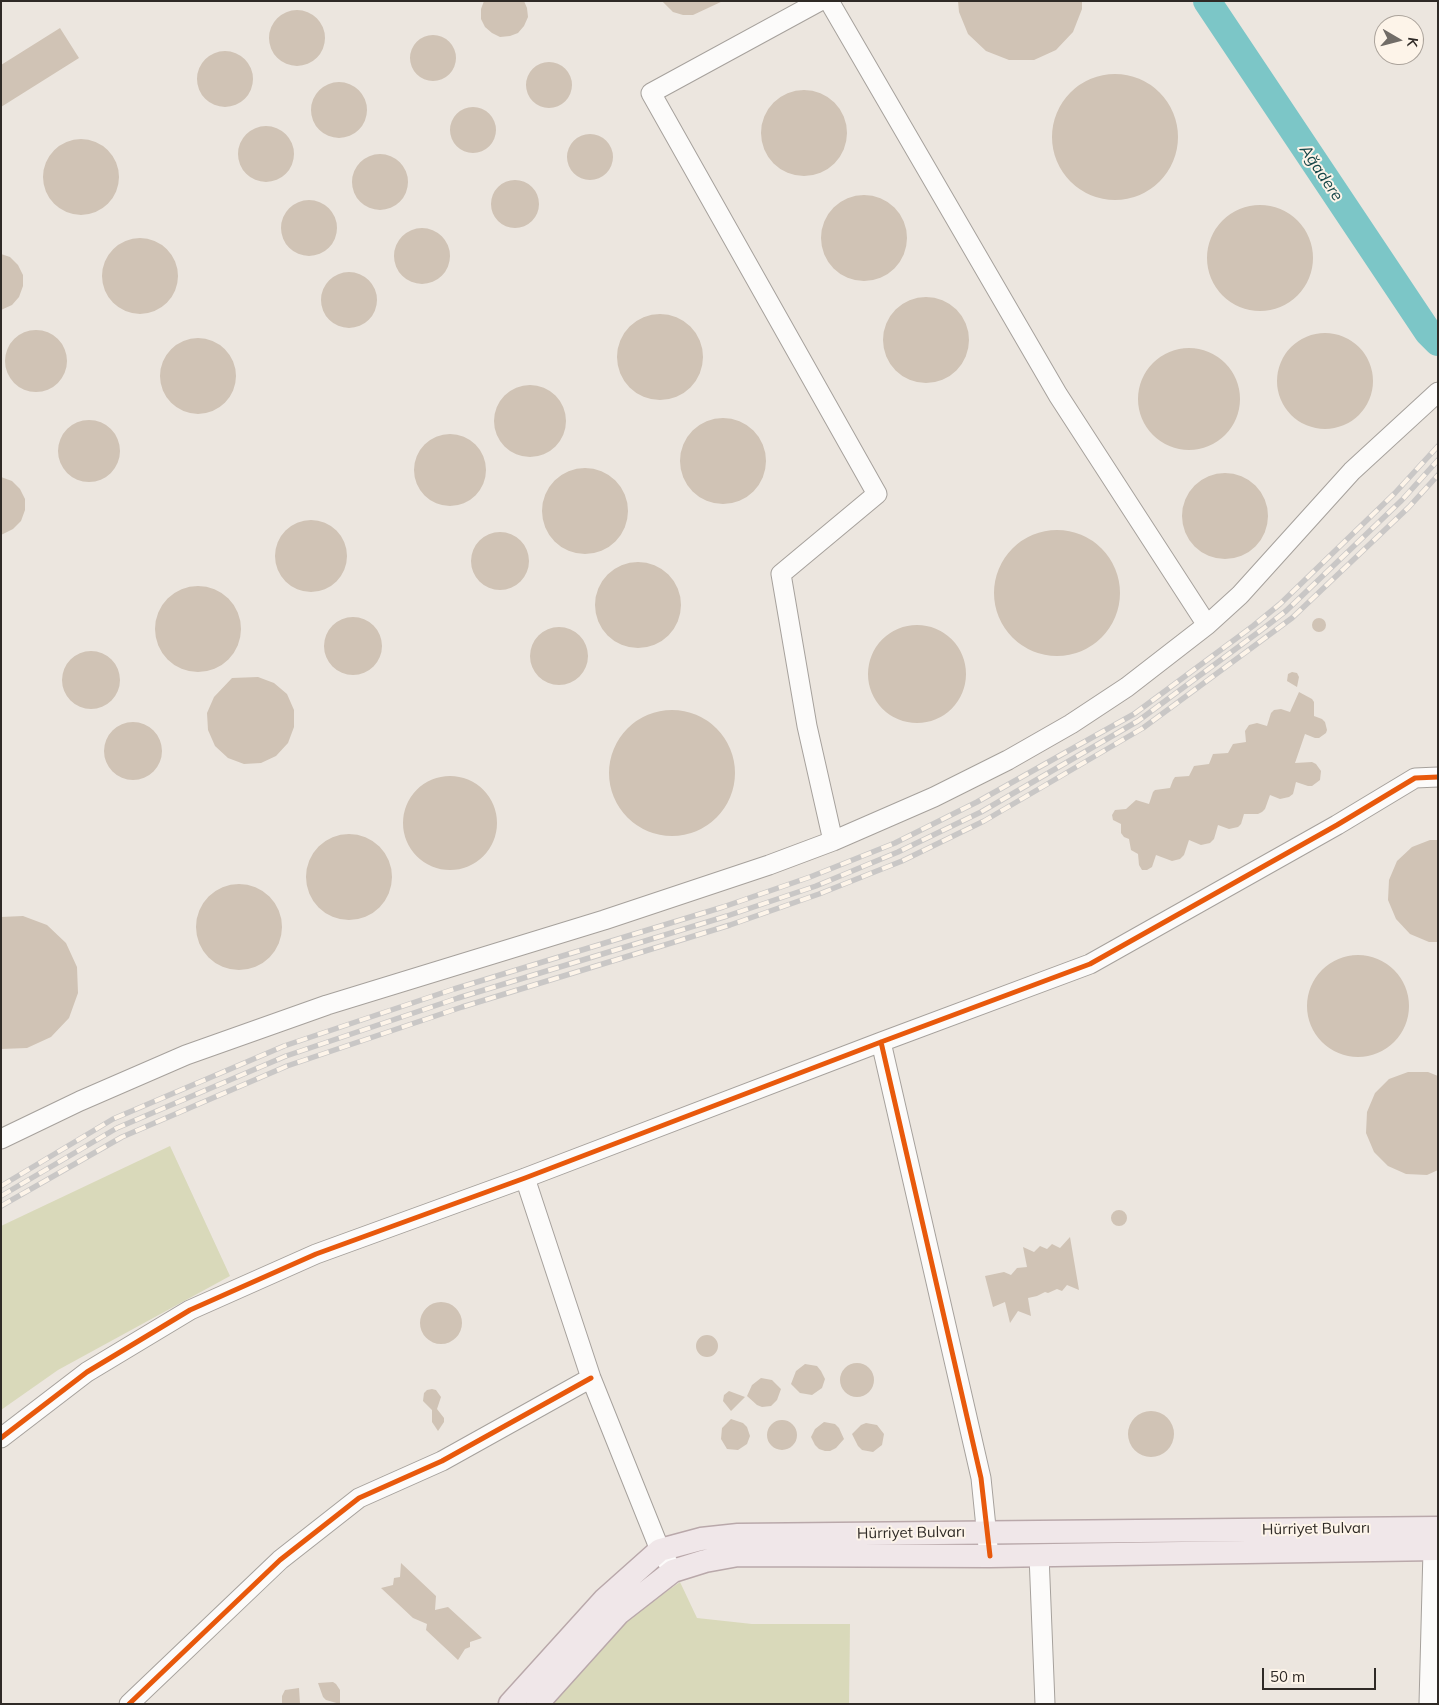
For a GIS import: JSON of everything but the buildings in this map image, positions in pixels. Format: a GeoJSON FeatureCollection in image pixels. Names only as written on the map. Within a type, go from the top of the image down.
{"type":"FeatureCollection","features":[{"type":"Feature","properties":{"kind":"main road","name":"Hürriyet Bulvarı"},"geometry":{"type":"LineString","coordinates":[[510,1704],[605,1599],[660,1550],[701,1539],[738,1535],[1438,1528]]}},
{"type":"Feature","properties":{"kind":"main road","name":"Hürriyet Bulvarı"},"geometry":{"type":"LineString","coordinates":[[537,1704],[619,1613],[673,1571],[705,1561],[738,1555],[990,1556],[1435,1550]]}},
{"type":"Feature","properties":{"kind":"street"},"geometry":{"type":"LineString","coordinates":[[820,1],[651,93],[878,494],[781,574],[807,726],[833,841]]}},
{"type":"Feature","properties":{"kind":"street"},"geometry":{"type":"LineString","coordinates":[[829,1],[1058,395],[1206,625]]}},
{"type":"Feature","properties":{"kind":"street"},"geometry":{"type":"LineString","coordinates":[[1,1139],[80,1101],[196,1051],[327,1005],[604,920],[760,868],[833,841],[934,797],[1008,760],[1128,686],[1206,625],[1240,595],[1352,471],[1438,392]]}},
{"type":"Feature","properties":{"kind":"street"},"geometry":{"type":"LineString","coordinates":[[1,1438],[87,1372],[190,1310],[316,1254],[525,1178],[1090,964],[1336,825],[1415,778],[1438,777]]}},
{"type":"Feature","properties":{"kind":"street"},"geometry":{"type":"LineString","coordinates":[[881,1042],[981,1478],[990,1556]]}},
{"type":"Feature","properties":{"kind":"street"},"geometry":{"type":"LineString","coordinates":[[525,1178],[591,1378],[660,1550],[673,1571]]}},
{"type":"Feature","properties":{"kind":"street"},"geometry":{"type":"LineString","coordinates":[[129,1704],[280,1560],[359,1498],[442,1461],[591,1378]]}},
{"type":"Feature","properties":{"kind":"street"},"geometry":{"type":"LineString","coordinates":[[1429,1704],[1435,1550]]}},
{"type":"Feature","properties":{"kind":"street"},"geometry":{"type":"LineString","coordinates":[[1039,1555],[1045,1704]]}},
{"type":"Feature","properties":{"kind":"green space"},"geometry":{"type":"Polygon","coordinates":[[[170,1146],[230,1276],[58,1370],[1,1410],[1,1226],[170,1146]]]}},
{"type":"Feature","properties":{"kind":"green space"},"geometry":{"type":"Polygon","coordinates":[[[680,1582],[697,1618],[752,1624],[850,1624],[849,1704],[550,1704],[625,1621],[680,1582]]]}},
{"type":"Feature","properties":{"kind":"waterway","name":"Ağadere"},"geometry":{"type":"LineString","coordinates":[[1207,1],[1428,332],[1438,342]]}},
{"type":"Feature","properties":{"kind":"railway"},"geometry":{"type":"LineString","coordinates":[[1,1186],[113,1119],[284,1046],[454,989],[723,907],[810,877],[895,843],[977,802],[1134,714],[1253,626],[1280,604],[1395,493],[1438,446]]}},
{"type":"Feature","properties":{"kind":"railway"},"geometry":{"type":"LineString","coordinates":[[1,1196],[117,1128],[286,1056],[458,998],[727,916],[816,886],[898,852],[981,812],[1138,721],[1264,628],[1286,611],[1402,500],[1438,460]]}},
{"type":"Feature","properties":{"kind":"railway"},"geometry":{"type":"LineString","coordinates":[[1,1206],[122,1137],[287,1066],[462,1007],[730,925],[819,894],[902,861],[984,821],[1143,728],[1292,618],[1409,507],[1438,475]]}},
{"type":"Feature","properties":{"kind":"cycle path"},"geometry":{"type":"LineString","coordinates":[[1,1438],[87,1372],[190,1310],[316,1254],[525,1178],[1090,964],[1337,825],[1415,778],[1438,777]]}},
{"type":"Feature","properties":{"kind":"cycle path"},"geometry":{"type":"LineString","coordinates":[[881,1042],[981,1478],[990,1556]]}},
{"type":"Feature","properties":{"kind":"cycle path"},"geometry":{"type":"LineString","coordinates":[[129,1704],[280,1560],[359,1498],[442,1461],[591,1378]]}}]}
